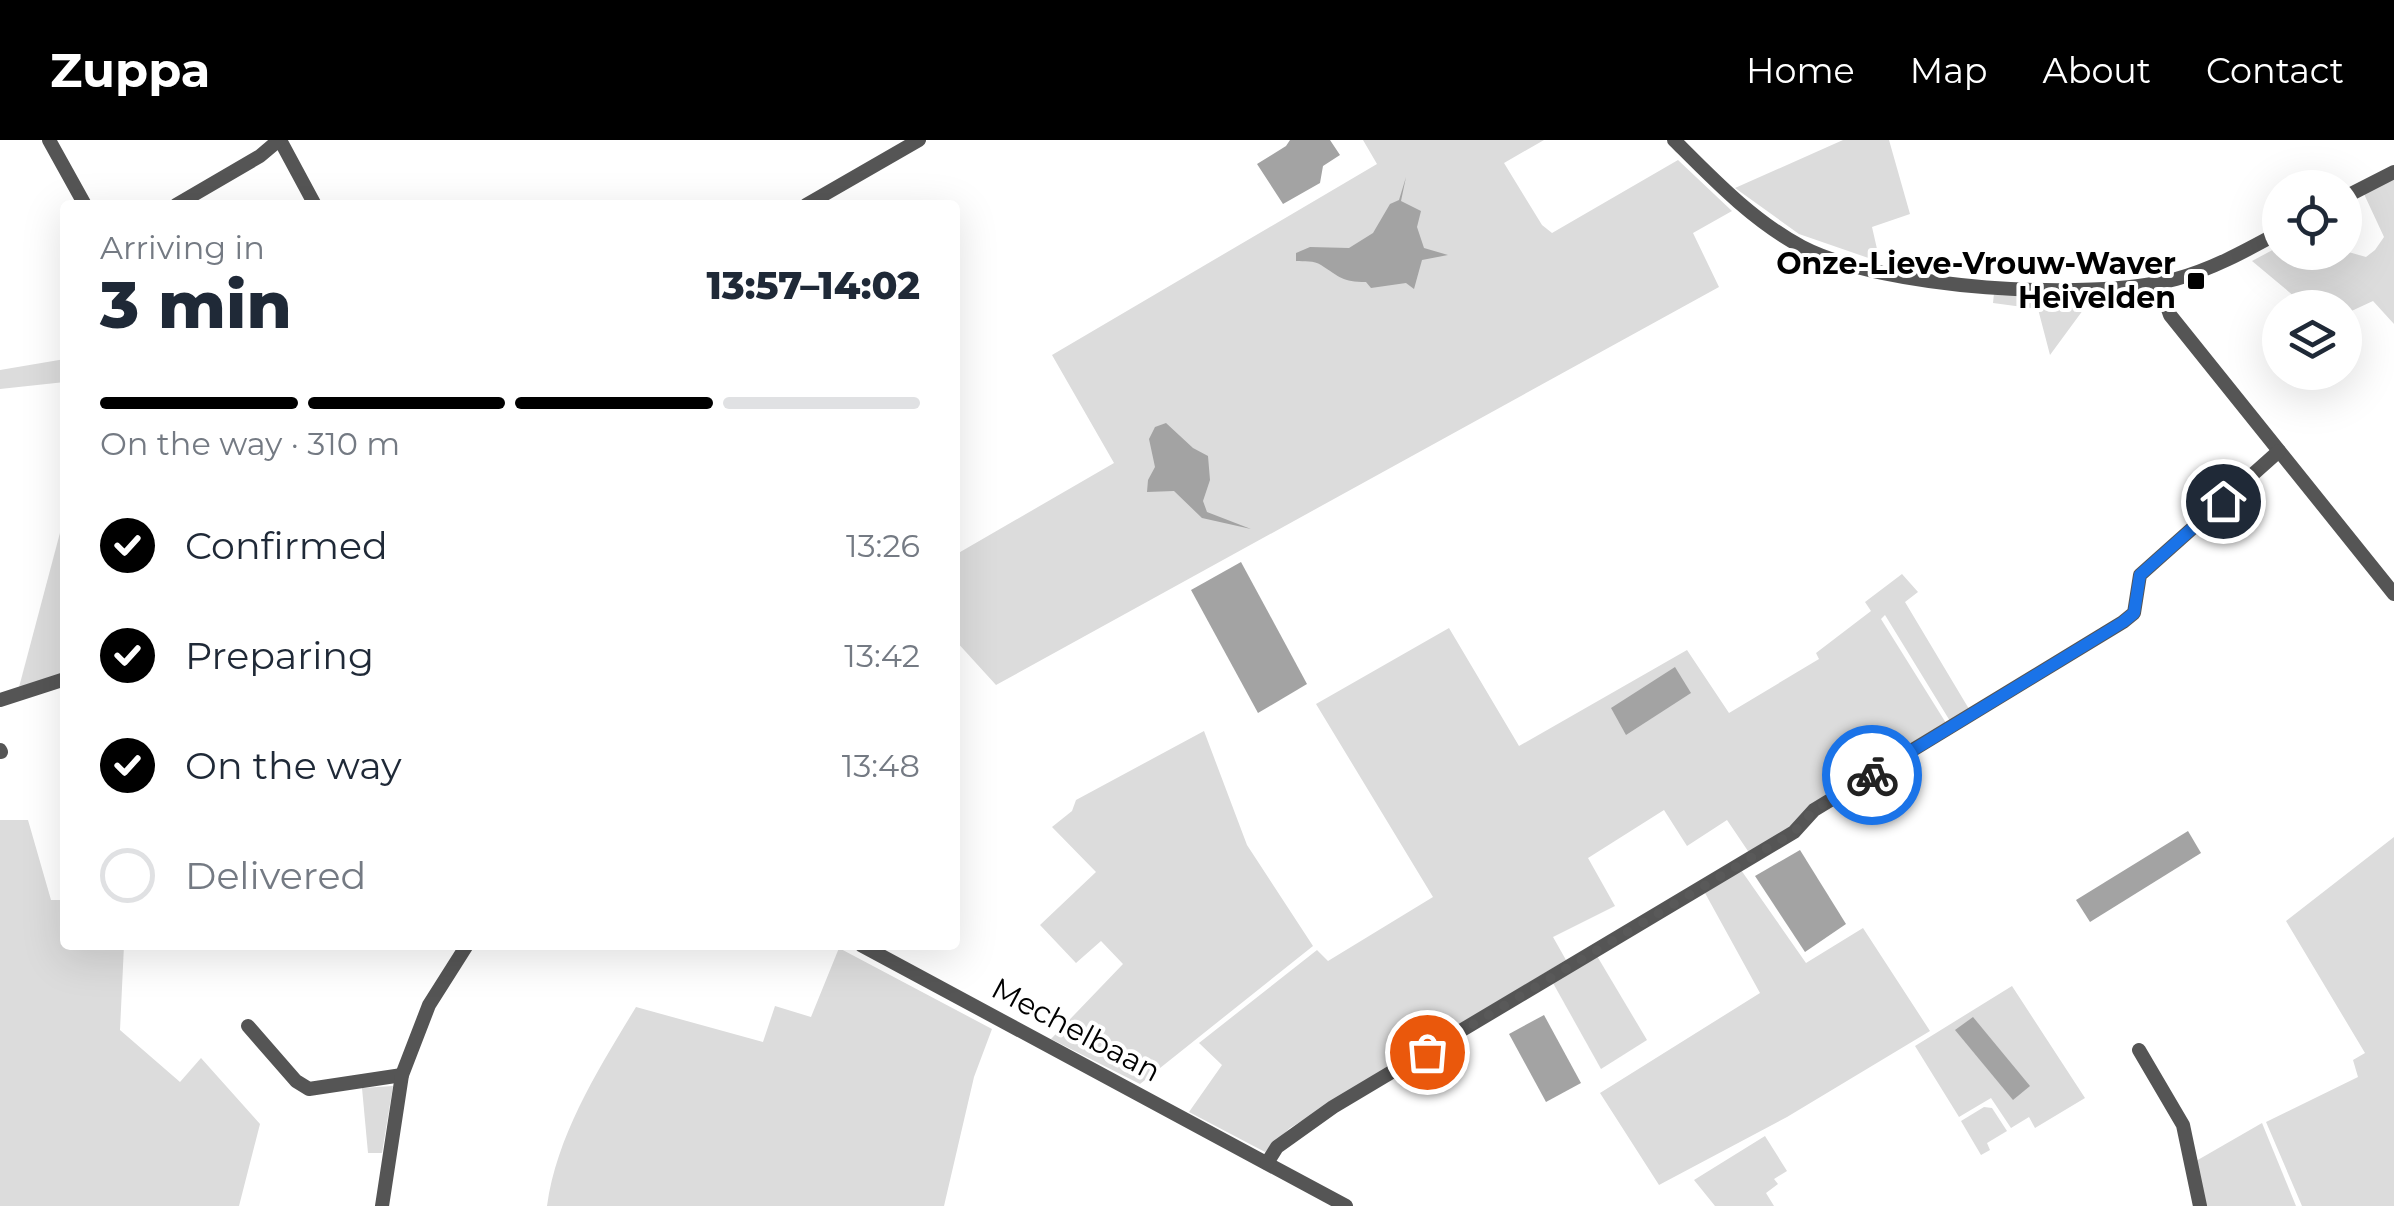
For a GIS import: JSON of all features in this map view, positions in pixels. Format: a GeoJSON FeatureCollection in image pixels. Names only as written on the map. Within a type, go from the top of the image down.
{"type":"FeatureCollection","features":[{"type":"Feature","properties":{"kind":"street"},"geometry":{"type":"LineString","coordinates":[[48,140],[82,200]]}},
{"type":"Feature","properties":{"kind":"street"},"geometry":{"type":"LineString","coordinates":[[185,200],[260,156],[279,140],[312,200]]}},
{"type":"Feature","properties":{"kind":"street"},"geometry":{"type":"LineString","coordinates":[[815,200],[919,140]]}},
{"type":"Feature","properties":{"kind":"street"},"geometry":{"type":"LineString","coordinates":[[1674,140],[1762,222],[1804,248],[1857,269],[1898,278],[2111,290],[2201,271],[2262,241]]}},
{"type":"Feature","properties":{"kind":"street"},"geometry":{"type":"LineString","coordinates":[[2362,189],[2394,172]]}},
{"type":"Feature","properties":{"kind":"street"},"geometry":{"type":"LineString","coordinates":[[2159,282],[2170,316],[2394,594]]}},
{"type":"Feature","properties":{"kind":"street"},"geometry":{"type":"LineString","coordinates":[[1267,1163],[1277,1147],[1333,1107],[1794,832],[1814,810],[2123,622],[2134,613],[2140,575],[2279,452]]}},
{"type":"Feature","properties":{"kind":"street"},"geometry":{"type":"LineString","coordinates":[[0,700],[60,680]]}},
{"type":"Feature","properties":{"kind":"street"},"geometry":{"type":"LineString","coordinates":[[382,1206],[402,1075],[430,1005],[464,950]]}},
{"type":"Feature","properties":{"kind":"street","name":"Mechelbaan"},"geometry":{"type":"LineString","coordinates":[[869,950],[1346,1206]]}},
{"type":"Feature","properties":{"kind":"street"},"geometry":{"type":"LineString","coordinates":[[248,1026],[296,1081],[309,1089],[402,1075]]}},
{"type":"Feature","properties":{"kind":"street"},"geometry":{"type":"LineString","coordinates":[[2139,1050],[2183,1125],[2200,1206]]}},
{"type":"Feature","properties":{"kind":"shaded area"},"geometry":{"type":"Polygon","coordinates":[[[1290,140],[1330,140],[1340,155],[1323,166],[1320,183],[1283,204],[1257,164],[1290,140]]]}},
{"type":"Feature","properties":{"kind":"shaded area"},"geometry":{"type":"Polygon","coordinates":[[[1363,140],[1544,140],[1504,163],[1542,225],[1552,233],[1678,160],[1732,211],[1693,233],[1719,287],[996,685],[960,645],[960,552],[1114,463],[1052,355],[1377,164],[1363,140]]]}},
{"type":"Feature","properties":{"kind":"shaded area"},"geometry":{"type":"Polygon","coordinates":[[[1843,140],[1889,140],[1910,214],[1872,227],[1880,262],[1799,234],[1735,188],[1843,140]]]}},
{"type":"Feature","properties":{"kind":"shaded area"},"geometry":{"type":"Polygon","coordinates":[[[1406,177],[1401,201],[1421,211],[1417,227],[1424,248],[1448,255],[1422,260],[1414,289],[1406,283],[1371,288],[1366,282],[1342,278],[1318,263],[1296,261],[1296,253],[1310,247],[1349,248],[1373,233],[1390,204],[1399,200],[1406,177]]]}},
{"type":"Feature","properties":{"kind":"shaded area"},"geometry":{"type":"Polygon","coordinates":[[[2394,177],[2394,324],[2373,301],[2362,306],[2362,290],[2287,290],[2263,270],[2362,270],[2362,256],[2375,250],[2384,237],[2364,194],[2394,177]]]}},
{"type":"Feature","properties":{"kind":"shaded area"},"geometry":{"type":"Polygon","coordinates":[[[2262,256],[2262,269],[2252,261],[2262,256]]]}},
{"type":"Feature","properties":{"kind":"shaded area"},"geometry":{"type":"Polygon","coordinates":[[[1994,293],[2142,293],[2138,307],[2086,306],[2050,355],[2038,309],[1993,303],[1994,293]]]}},
{"type":"Feature","properties":{"kind":"shaded area"},"geometry":{"type":"Polygon","coordinates":[[[60,360],[60,383],[0,389],[0,370],[60,360]]]}},
{"type":"Feature","properties":{"kind":"shaded area"},"geometry":{"type":"Polygon","coordinates":[[[1166,423],[1208,456],[1210,480],[1203,501],[1207,512],[1251,529],[1202,518],[1174,491],[1147,492],[1155,467],[1149,439],[1155,427],[1166,423]]]}},
{"type":"Feature","properties":{"kind":"shaded area"},"geometry":{"type":"Polygon","coordinates":[[[60,533],[60,675],[18,691],[60,533]]]}},
{"type":"Feature","properties":{"kind":"shaded area"},"geometry":{"type":"Polygon","coordinates":[[[1241,562],[1307,684],[1258,713],[1191,590],[1241,562]]]}},
{"type":"Feature","properties":{"kind":"shaded area"},"geometry":{"type":"Polygon","coordinates":[[[1902,574],[1918,592],[1905,602],[1969,709],[1950,721],[1885,615],[1881,619],[1946,723],[1750,854],[1727,820],[1687,846],[1664,810],[1588,858],[1615,906],[1553,937],[1566,960],[1290,1128],[1265,1152],[1189,1112],[1222,1065],[1199,1043],[1317,950],[1328,961],[1433,897],[1316,704],[1449,628],[1519,746],[1687,650],[1729,713],[1819,659],[1816,653],[1871,611],[1865,602],[1902,574]]]}},
{"type":"Feature","properties":{"kind":"shaded area"},"geometry":{"type":"Polygon","coordinates":[[[1675,667],[1691,693],[1626,735],[1611,708],[1675,667]]]}},
{"type":"Feature","properties":{"kind":"shaded area"},"geometry":{"type":"Polygon","coordinates":[[[1204,731],[1247,845],[1313,946],[1140,1084],[1051,1039],[1123,964],[1101,941],[1076,963],[1040,925],[1096,872],[1052,827],[1072,811],[1076,800],[1204,731]]]}},
{"type":"Feature","properties":{"kind":"shaded area"},"geometry":{"type":"Polygon","coordinates":[[[0,820],[28,820],[51,900],[60,900],[60,950],[124,950],[120,1030],[180,1082],[201,1058],[260,1124],[239,1206],[0,1206],[0,820]]]}},
{"type":"Feature","properties":{"kind":"shaded area"},"geometry":{"type":"Polygon","coordinates":[[[2188,831],[2201,853],[2090,922],[2076,900],[2188,831]]]}},
{"type":"Feature","properties":{"kind":"shaded area"},"geometry":{"type":"Polygon","coordinates":[[[2394,837],[2394,1206],[2302,1206],[2266,1122],[2358,1077],[2353,1060],[2365,1053],[2286,921],[2394,837]]]}},
{"type":"Feature","properties":{"kind":"shaded area"},"geometry":{"type":"Polygon","coordinates":[[[1800,850],[1846,924],[1805,952],[1755,876],[1800,850]]]}},
{"type":"Feature","properties":{"kind":"shaded area"},"geometry":{"type":"Polygon","coordinates":[[[1741,870],[1806,963],[1863,928],[1930,1031],[1787,1117],[1659,1185],[1600,1093],[1760,993],[1705,893],[1741,870]]]}},
{"type":"Feature","properties":{"kind":"shaded area"},"geometry":{"type":"Polygon","coordinates":[[[838,950],[843,950],[992,1029],[974,1077],[944,1206],[547,1206],[570,1127],[636,1007],[763,1042],[775,1006],[811,1017],[838,950]]]}},
{"type":"Feature","properties":{"kind":"shaded area"},"geometry":{"type":"Polygon","coordinates":[[[1597,956],[1647,1040],[1601,1069],[1553,983],[1597,956]]]}},
{"type":"Feature","properties":{"kind":"shaded area"},"geometry":{"type":"Polygon","coordinates":[[[2012,986],[2085,1098],[2035,1128],[2029,1117],[2011,1128],[1991,1098],[1959,1117],[1915,1046],[2012,986]]]}},
{"type":"Feature","properties":{"kind":"shaded area"},"geometry":{"type":"Polygon","coordinates":[[[1544,1015],[1581,1083],[1546,1102],[1509,1034],[1544,1015]]]}},
{"type":"Feature","properties":{"kind":"shaded area"},"geometry":{"type":"Polygon","coordinates":[[[1973,1017],[2030,1086],[2013,1100],[1955,1030],[1973,1017]]]}},
{"type":"Feature","properties":{"kind":"shaded area"},"geometry":{"type":"Polygon","coordinates":[[[393,1086],[382,1153],[368,1153],[362,1088],[393,1086]]]}},
{"type":"Feature","properties":{"kind":"shaded area"},"geometry":{"type":"Polygon","coordinates":[[[1984,1107],[1992,1108],[2007,1131],[1987,1143],[1990,1150],[1981,1155],[1961,1121],[1984,1107]]]}},
{"type":"Feature","properties":{"kind":"shaded area"},"geometry":{"type":"Polygon","coordinates":[[[2262,1123],[2296,1206],[2205,1206],[2196,1161],[2262,1123]]]}},
{"type":"Feature","properties":{"kind":"shaded area"},"geometry":{"type":"Polygon","coordinates":[[[1765,1136],[1787,1171],[1774,1179],[1778,1184],[1766,1193],[1774,1206],[1715,1206],[1694,1180],[1765,1136]]]}},
{"type":"Feature","properties":{"kind":"way so far"},"geometry":{"type":"LineString","coordinates":[[1427,1052],[1794,832],[1814,810],[1872,775]]}},
{"type":"Feature","properties":{"kind":"place","name":"Onze-Lieve-Vrouw-Waver Heivelden"},"geometry":{"type":"Point","coordinates":[2196,281]}},
{"type":"Feature","properties":{"kind":"route"},"geometry":{"type":"LineString","coordinates":[[1872,775],[2123,622],[2134,613],[2140,575],[2223,501]]}}]}
